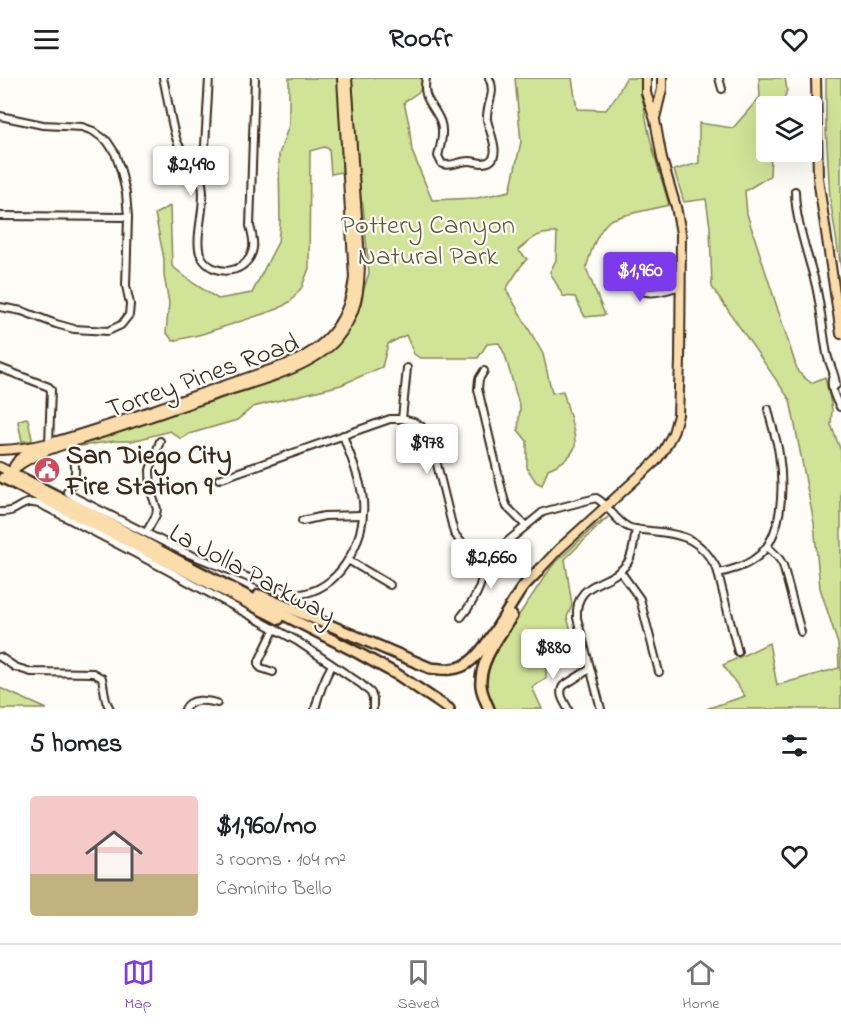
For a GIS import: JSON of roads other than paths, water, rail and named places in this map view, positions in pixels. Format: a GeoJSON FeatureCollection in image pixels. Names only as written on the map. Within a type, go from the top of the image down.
{"type":"FeatureCollection","features":[{"type":"Feature","properties":{"kind":"highway","name":"La Jolla Parkway"},"geometry":{"type":"LineString","coordinates":[[3,477],[389,676],[441,709]]}},
{"type":"Feature","properties":{"kind":"highway","name":"La Jolla Parkway"},"geometry":{"type":"LineString","coordinates":[[3,477],[100,518],[398,675],[449,709]]}},
{"type":"Feature","properties":{"kind":"highway"},"geometry":{"type":"LineString","coordinates":[[61,515],[68,514],[81,519]]}},
{"type":"Feature","properties":{"kind":"highway"},"geometry":{"type":"LineString","coordinates":[[185,564],[430,668],[448,670],[463,666],[474,658],[523,588],[539,570]]}},
{"type":"Feature","properties":{"kind":"highway"},"geometry":{"type":"LineString","coordinates":[[489,709],[481,687],[483,666],[539,570]]}},
{"type":"Feature","properties":{"kind":"main road","name":"Torrey Pines Road"},"geometry":{"type":"LineString","coordinates":[[3,477],[36,455],[68,440],[293,362],[314,351],[332,334],[344,316],[352,294],[354,278],[342,78]]}},
{"type":"Feature","properties":{"kind":"main road","name":"Torrey Pines Road"},"geometry":{"type":"LineString","coordinates":[[0,450],[20,450],[68,440],[165,412],[295,368],[324,351],[334,341],[352,316],[358,297],[360,279],[347,78]]}},
{"type":"Feature","properties":{"kind":"main road"},"geometry":{"type":"LineString","coordinates":[[539,570],[547,560],[656,461],[673,433],[678,415],[680,222],[662,159],[655,120],[646,93],[646,78]]}},
{"type":"Feature","properties":{"kind":"main road"},"geometry":{"type":"LineString","coordinates":[[655,120],[662,89],[662,78]]}},
{"type":"Feature","properties":{"kind":"main road"},"geometry":{"type":"LineString","coordinates":[[816,78],[818,178],[841,333]]}},
{"type":"Feature","properties":{"kind":"main road"},"geometry":{"type":"LineString","coordinates":[[3,477],[19,459],[37,447]]}},
{"type":"Feature","properties":{"kind":"main road","name":"La Jolla Parkway"},"geometry":{"type":"LineString","coordinates":[[0,467],[3,477]]}},
{"type":"Feature","properties":{"kind":"street"},"geometry":{"type":"LineString","coordinates":[[163,78],[177,140],[202,184],[203,198],[198,249],[202,259],[215,269],[229,271],[246,263],[253,248],[250,225],[255,78]]}},
{"type":"Feature","properties":{"kind":"street"},"geometry":{"type":"LineString","coordinates":[[192,165],[200,158],[205,146],[209,78]]}},
{"type":"Feature","properties":{"kind":"street"},"geometry":{"type":"LineString","coordinates":[[426,78],[426,93],[441,126],[442,140],[438,156],[442,164],[449,166],[468,161],[484,163],[490,160],[495,153],[487,118],[493,94],[489,78]]}},
{"type":"Feature","properties":{"kind":"street"},"geometry":{"type":"LineString","coordinates":[[718,78],[722,89]]}},
{"type":"Feature","properties":{"kind":"street"},"geometry":{"type":"LineString","coordinates":[[0,116],[43,125],[82,127],[93,131],[107,141],[115,153],[126,193],[128,217],[126,286],[130,304],[129,315],[121,325],[108,331],[74,329],[22,311],[0,307]]}},
{"type":"Feature","properties":{"kind":"street"},"geometry":{"type":"LineString","coordinates":[[795,191],[816,286],[825,343],[833,376],[836,379],[836,385],[833,388],[835,399],[841,406]]}},
{"type":"Feature","properties":{"kind":"street"},"geometry":{"type":"LineString","coordinates":[[0,216],[128,217]]}},
{"type":"Feature","properties":{"kind":"street"},"geometry":{"type":"LineString","coordinates":[[623,263],[636,286],[647,293],[681,286]]}},
{"type":"Feature","properties":{"kind":"street"},"geometry":{"type":"LineString","coordinates":[[0,368],[49,387],[51,390],[49,443]]}},
{"type":"Feature","properties":{"kind":"street"},"geometry":{"type":"LineString","coordinates":[[402,419],[407,368]]}},
{"type":"Feature","properties":{"kind":"street"},"geometry":{"type":"LineString","coordinates":[[484,371],[479,379],[478,389],[504,499],[507,507],[525,525]]}},
{"type":"Feature","properties":{"kind":"street"},"geometry":{"type":"LineString","coordinates":[[719,573],[738,568],[753,560],[770,544],[781,504],[782,477],[779,452],[768,409]]}},
{"type":"Feature","properties":{"kind":"street"},"geometry":{"type":"LineString","coordinates":[[219,479],[390,419],[414,422],[421,426],[431,440],[454,533],[465,546],[483,552],[497,550],[543,512],[596,498],[623,524],[636,529],[674,533],[691,539],[704,549],[719,573],[738,652]]}},
{"type":"Feature","properties":{"kind":"street"},"geometry":{"type":"LineString","coordinates":[[68,440],[76,465],[76,474],[67,492],[184,552],[287,593],[305,593],[323,585],[348,560],[355,548],[361,527],[363,502],[343,435]]}},
{"type":"Feature","properties":{"kind":"street"},"geometry":{"type":"LineString","coordinates":[[146,533],[157,509],[151,492],[150,470],[160,441]]}},
{"type":"Feature","properties":{"kind":"street"},"geometry":{"type":"LineString","coordinates":[[0,512],[10,511],[23,504],[34,502],[275,628],[362,684],[373,699],[373,709]]}},
{"type":"Feature","properties":{"kind":"street"},"geometry":{"type":"LineString","coordinates":[[302,521],[324,516],[362,515]]}},
{"type":"Feature","properties":{"kind":"street"},"geometry":{"type":"LineString","coordinates":[[601,709],[576,607],[584,591],[620,571],[630,560],[636,529]]}},
{"type":"Feature","properties":{"kind":"street"},"geometry":{"type":"LineString","coordinates":[[767,548],[781,560],[801,632]]}},
{"type":"Feature","properties":{"kind":"street"},"geometry":{"type":"LineString","coordinates":[[461,617],[478,591],[483,575],[483,552]]}},
{"type":"Feature","properties":{"kind":"street"},"geometry":{"type":"LineString","coordinates":[[348,560],[390,585]]}},
{"type":"Feature","properties":{"kind":"street"},"geometry":{"type":"LineString","coordinates":[[620,571],[639,599],[658,672]]}},
{"type":"Feature","properties":{"kind":"street"},"geometry":{"type":"LineString","coordinates":[[273,672],[261,668],[259,661],[275,628]]}},
{"type":"Feature","properties":{"kind":"street"},"geometry":{"type":"LineString","coordinates":[[0,657],[15,667],[31,672],[99,675],[102,678],[106,701],[110,709]]}},
{"type":"Feature","properties":{"kind":"street"},"geometry":{"type":"LineString","coordinates":[[315,709],[321,687],[332,665]]}},
{"type":"Feature","properties":{"kind":"street"},"geometry":{"type":"LineString","coordinates":[[568,709],[561,696],[563,686],[590,669]]}},
{"type":"Feature","properties":{"kind":"street"},"geometry":{"type":"LineString","coordinates":[[185,709],[191,702],[208,700],[217,703]]}},
{"type":"Feature","properties":{"kind":"place","name":"San Diego City Fire Station 9"},"geometry":{"type":"Point","coordinates":[47,470]}},
{"type":"Feature","properties":{"kind":"park label","name":"Pottery Canyon Natural Park"},"geometry":{"type":"Point","coordinates":[428,240]}}]}
